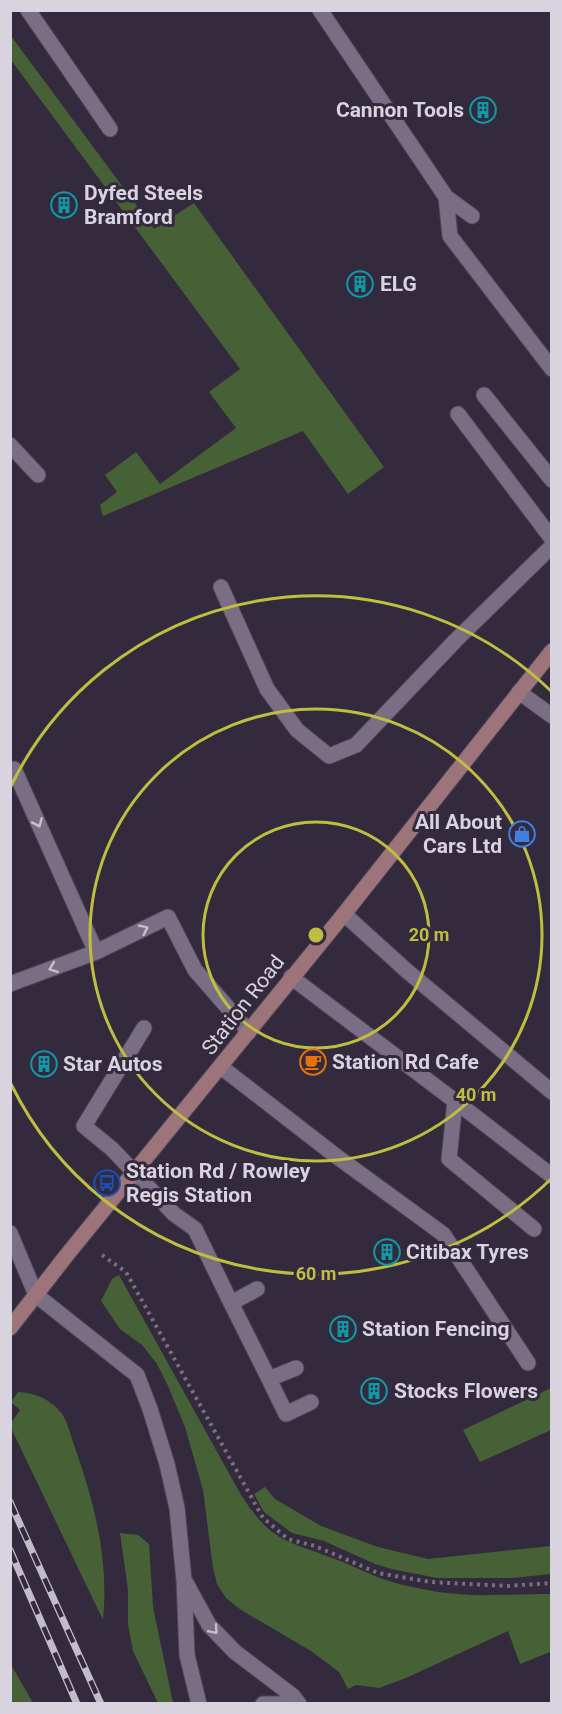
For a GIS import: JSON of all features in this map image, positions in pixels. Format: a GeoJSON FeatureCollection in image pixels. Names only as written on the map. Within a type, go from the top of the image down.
{"type":"FeatureCollection","features":[{"type":"Feature","properties":{"kind":"street"},"geometry":{"type":"LineString","coordinates":[[28,10],[110,129]]}},
{"type":"Feature","properties":{"kind":"street"},"geometry":{"type":"LineString","coordinates":[[320,10],[446,197],[472,216]]}},
{"type":"Feature","properties":{"kind":"street"},"geometry":{"type":"LineString","coordinates":[[446,197],[450,236],[552,369]]}},
{"type":"Feature","properties":{"kind":"street"},"geometry":{"type":"LineString","coordinates":[[484,395],[552,480]]}},
{"type":"Feature","properties":{"kind":"street"},"geometry":{"type":"LineString","coordinates":[[458,414],[552,539]]}},
{"type":"Feature","properties":{"kind":"street"},"geometry":{"type":"LineString","coordinates":[[10,445],[38,475]]}},
{"type":"Feature","properties":{"kind":"street"},"geometry":{"type":"LineString","coordinates":[[221,587],[267,689],[297,730],[328,756],[356,746],[456,640],[552,546]]}},
{"type":"Feature","properties":{"kind":"street","name":"Station Road"},"geometry":{"type":"LineString","coordinates":[[10,1328],[344,914],[552,651]]}},
{"type":"Feature","properties":{"kind":"street"},"geometry":{"type":"LineString","coordinates":[[519,692],[552,716]]}},
{"type":"Feature","properties":{"kind":"street"},"geometry":{"type":"LineString","coordinates":[[10,771],[14,769],[96,952]]}},
{"type":"Feature","properties":{"kind":"street"},"geometry":{"type":"LineString","coordinates":[[344,914],[407,971],[551,1092]]}},
{"type":"Feature","properties":{"kind":"street"},"geometry":{"type":"LineString","coordinates":[[10,984],[96,952],[168,917],[195,970],[249,1032]]}},
{"type":"Feature","properties":{"kind":"street"},"geometry":{"type":"LineString","coordinates":[[291,977],[552,1176]]}},
{"type":"Feature","properties":{"kind":"street"},"geometry":{"type":"LineString","coordinates":[[144,1028],[84,1126],[112,1149],[174,1214],[195,1229],[286,1414],[311,1401]]}},
{"type":"Feature","properties":{"kind":"street"},"geometry":{"type":"LineString","coordinates":[[221,1067],[336,1156],[443,1234],[528,1363]]}},
{"type":"Feature","properties":{"kind":"street"},"geometry":{"type":"LineString","coordinates":[[455,1101],[449,1159],[534,1230]]}},
{"type":"Feature","properties":{"kind":"street"},"geometry":{"type":"LineString","coordinates":[[10,1233],[36,1295],[137,1375],[167,1464],[177,1508],[184,1580],[187,1655],[199,1704]]}},
{"type":"Feature","properties":{"kind":"street"},"geometry":{"type":"LineString","coordinates":[[231,1303],[257,1289]]}},
{"type":"Feature","properties":{"kind":"street"},"geometry":{"type":"LineString","coordinates":[[269,1379],[296,1368]]}},
{"type":"Feature","properties":{"kind":"street"},"geometry":{"type":"LineString","coordinates":[[184,1580],[209,1625],[235,1652],[293,1696],[299,1704]]}},
{"type":"Feature","properties":{"kind":"street"},"geometry":{"type":"LineString","coordinates":[[263,1704],[287,1704]]}},
{"type":"Feature","properties":{"kind":"path"},"geometry":{"type":"LineString","coordinates":[[80,1239],[126,1272],[263,1518],[288,1539],[315,1546],[378,1573],[430,1582],[508,1586],[552,1583]]}},
{"type":"Feature","properties":{"kind":"green space"},"geometry":{"type":"Polygon","coordinates":[[[11,36],[154,229],[194,203],[384,467],[348,494],[303,431],[103,516],[100,505],[117,492],[105,475],[136,452],[160,484],[236,428],[209,392],[240,369],[11,60],[11,36]]]}},
{"type":"Feature","properties":{"kind":"green space"},"geometry":{"type":"Polygon","coordinates":[[[119,1275],[241,1495],[261,1522],[270,1530],[290,1542],[377,1577],[404,1585],[467,1595],[551,1594],[551,1654],[550,1652],[520,1664],[508,1631],[379,1688],[356,1685],[348,1689],[339,1672],[311,1651],[241,1610],[226,1598],[217,1584],[213,1568],[203,1490],[185,1427],[168,1386],[157,1364],[142,1345],[120,1329],[101,1301],[112,1279],[119,1275]]]}},
{"type":"Feature","properties":{"kind":"green space"},"geometry":{"type":"Polygon","coordinates":[[[551,1388],[551,1430],[480,1462],[463,1430],[551,1388]]]}},
{"type":"Feature","properties":{"kind":"green space"},"geometry":{"type":"Polygon","coordinates":[[[18,1392],[36,1395],[48,1401],[62,1414],[68,1426],[89,1490],[99,1533],[104,1576],[103,1620],[11,1428],[11,1423],[20,1410],[11,1402],[18,1392]]]}},
{"type":"Feature","properties":{"kind":"green space"},"geometry":{"type":"Polygon","coordinates":[[[265,1487],[275,1499],[321,1526],[378,1547],[428,1559],[551,1546],[551,1574],[512,1578],[437,1578],[375,1564],[324,1541],[292,1533],[264,1512],[254,1494],[265,1487]]]}},
{"type":"Feature","properties":{"kind":"green space"},"geometry":{"type":"Polygon","coordinates":[[[120,1533],[138,1535],[149,1544],[153,1607],[173,1703],[158,1703],[133,1651],[128,1624],[128,1590],[120,1533]]]}},
{"type":"Feature","properties":{"kind":"green space"},"geometry":{"type":"Polygon","coordinates":[[[10,1663],[33,1703],[11,1703],[10,1663]]]}},
{"type":"Feature","properties":{"kind":"railway"},"geometry":{"type":"LineString","coordinates":[[10,1502],[101,1704]]}},
{"type":"Feature","properties":{"kind":"railway"},"geometry":{"type":"LineString","coordinates":[[10,1550],[77,1704]]}},
{"type":"Feature","properties":{"kind":"place","name":"Cannon Tools"},"geometry":{"type":"Point","coordinates":[483,110]}},
{"type":"Feature","properties":{"kind":"place","name":"Dyfed Steels Bramford"},"geometry":{"type":"Point","coordinates":[64,205]}},
{"type":"Feature","properties":{"kind":"place","name":"ELG"},"geometry":{"type":"Point","coordinates":[360,284]}},
{"type":"Feature","properties":{"kind":"place","name":"All About Cars Ltd"},"geometry":{"type":"Point","coordinates":[522,834]}},
{"type":"Feature","properties":{"kind":"place","name":"Station Rd Cafe"},"geometry":{"type":"Point","coordinates":[313,1062]}},
{"type":"Feature","properties":{"kind":"place","name":"Star Autos"},"geometry":{"type":"Point","coordinates":[44,1064]}},
{"type":"Feature","properties":{"kind":"place","name":"Station Rd / Rowley Regis Station"},"geometry":{"type":"Point","coordinates":[107,1183]}},
{"type":"Feature","properties":{"kind":"place","name":"Citibax Tyres"},"geometry":{"type":"Point","coordinates":[387,1252]}},
{"type":"Feature","properties":{"kind":"place","name":"Station Fencing"},"geometry":{"type":"Point","coordinates":[343,1329]}},
{"type":"Feature","properties":{"kind":"place","name":"Stocks Flowers"},"geometry":{"type":"Point","coordinates":[374,1391]}}]}
